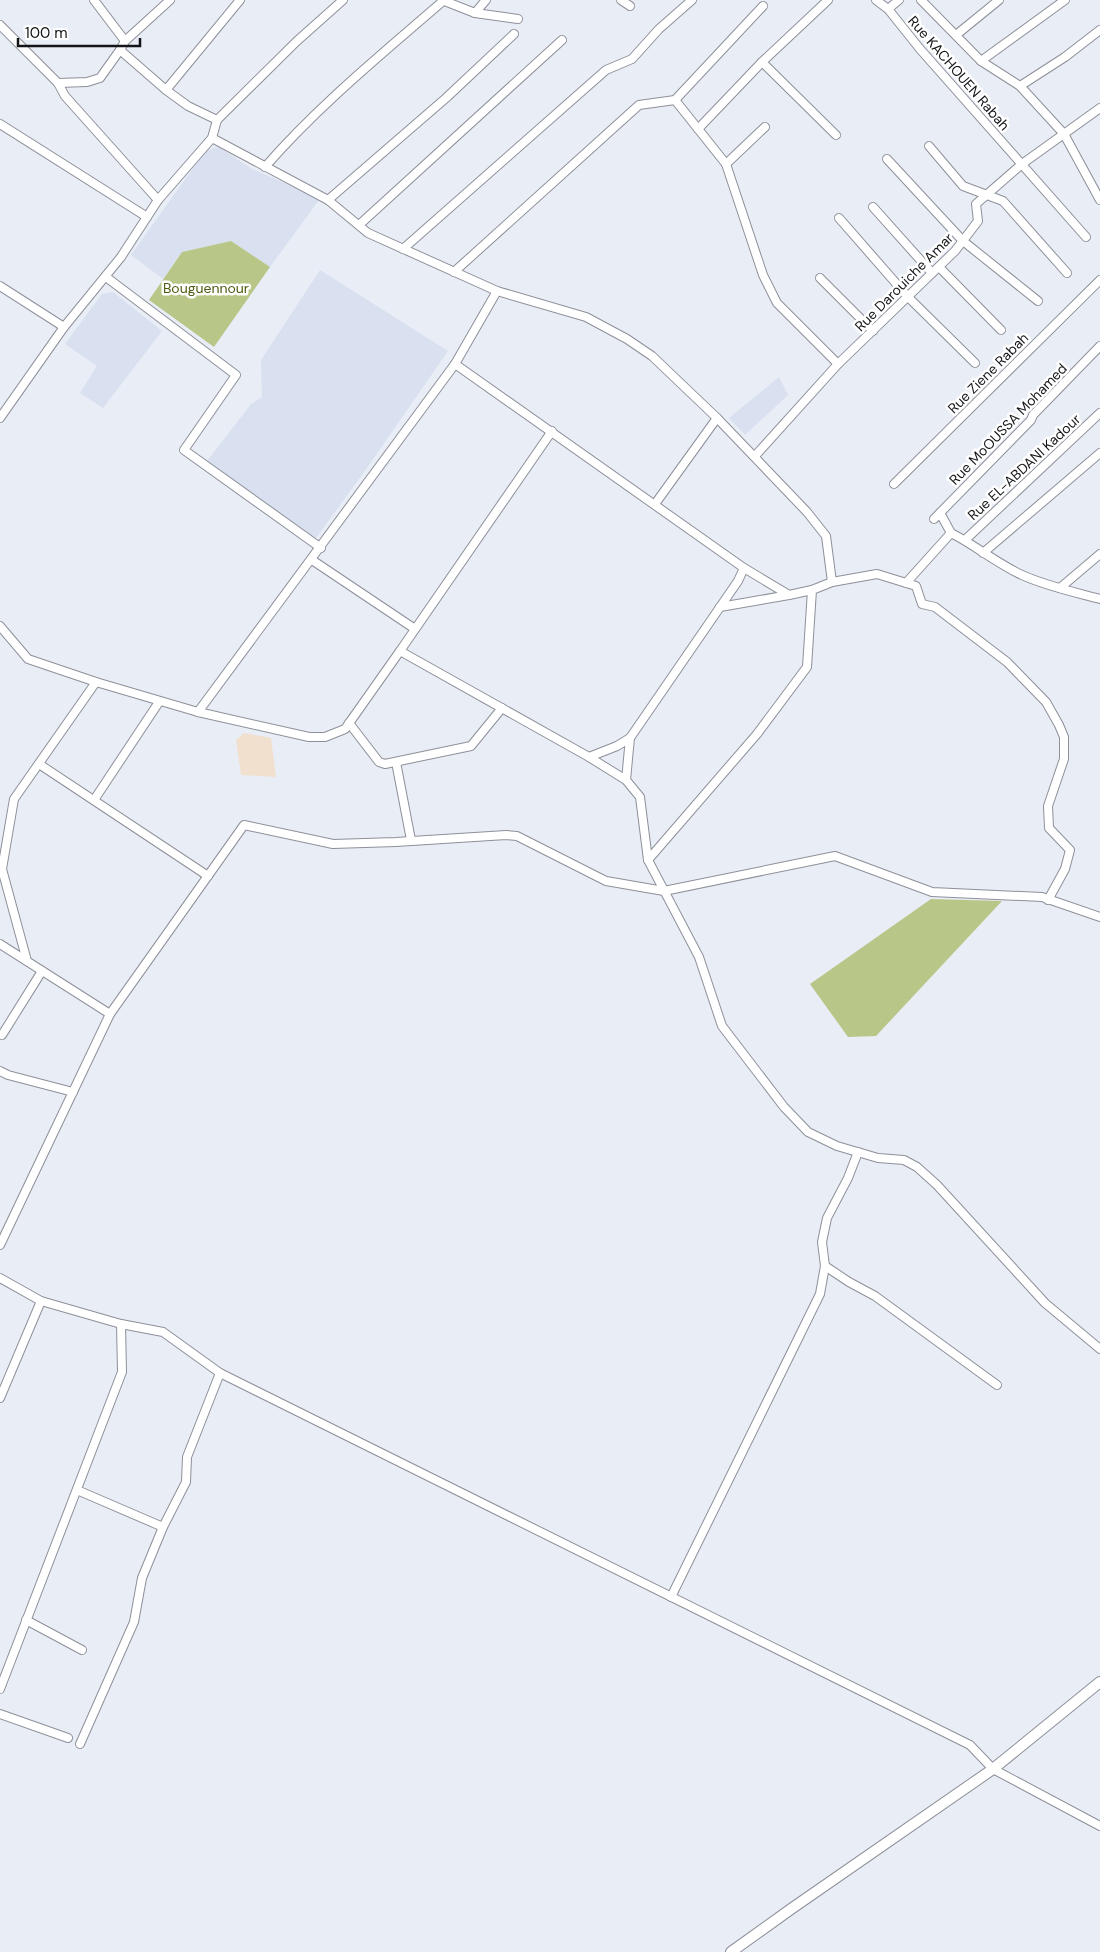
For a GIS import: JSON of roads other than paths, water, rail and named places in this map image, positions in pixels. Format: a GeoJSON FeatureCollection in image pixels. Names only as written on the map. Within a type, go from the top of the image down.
{"type":"FeatureCollection","features":[{"type":"Feature","properties":{"kind":"street"},"geometry":{"type":"LineString","coordinates":[[58,83],[87,82],[100,78],[126,41],[170,0]]}},
{"type":"Feature","properties":{"kind":"street"},"geometry":{"type":"LineString","coordinates":[[166,90],[240,0]]}},
{"type":"Feature","properties":{"kind":"street"},"geometry":{"type":"LineString","coordinates":[[0,418],[64,327],[121,257],[158,200],[212,138],[217,120],[297,41],[343,0]]}},
{"type":"Feature","properties":{"kind":"street"},"geometry":{"type":"LineString","coordinates":[[474,13],[486,0]]}},
{"type":"Feature","properties":{"kind":"street"},"geometry":{"type":"LineString","coordinates":[[621,0],[630,6]]}},
{"type":"Feature","properties":{"kind":"street"},"geometry":{"type":"LineString","coordinates":[[402,249],[606,70],[632,60],[659,29],[692,0]]}},
{"type":"Feature","properties":{"kind":"street"},"geometry":{"type":"LineString","coordinates":[[698,129],[762,62],[828,0]]}},
{"type":"Feature","properties":{"kind":"street","name":"Rue KACHOUEN Rabah"},"geometry":{"type":"LineString","coordinates":[[876,0],[888,9],[920,49],[1086,237]]}},
{"type":"Feature","properties":{"kind":"street"},"geometry":{"type":"LineString","coordinates":[[888,9],[899,0]]}},
{"type":"Feature","properties":{"kind":"street"},"geometry":{"type":"LineString","coordinates":[[921,0],[981,61],[1020,86],[1064,134],[1100,200]]}},
{"type":"Feature","properties":{"kind":"street"},"geometry":{"type":"LineString","coordinates":[[956,35],[999,0]]}},
{"type":"Feature","properties":{"kind":"street"},"geometry":{"type":"LineString","coordinates":[[981,61],[1065,0]]}},
{"type":"Feature","properties":{"kind":"street"},"geometry":{"type":"LineString","coordinates":[[97,1],[126,41]]}},
{"type":"Feature","properties":{"kind":"street"},"geometry":{"type":"LineString","coordinates":[[265,167],[311,118],[443,1],[474,13],[518,19]]}},
{"type":"Feature","properties":{"kind":"street"},"geometry":{"type":"LineString","coordinates":[[454,272],[639,105],[675,100],[763,6]]}},
{"type":"Feature","properties":{"kind":"street"},"geometry":{"type":"LineString","coordinates":[[0,25],[58,83],[65,96],[158,200]]}},
{"type":"Feature","properties":{"kind":"street"},"geometry":{"type":"LineString","coordinates":[[1020,86],[1065,57],[1100,30]]}},
{"type":"Feature","properties":{"kind":"street"},"geometry":{"type":"LineString","coordinates":[[328,200],[446,98],[514,34]]}},
{"type":"Feature","properties":{"kind":"street"},"geometry":{"type":"LineString","coordinates":[[359,225],[562,40]]}},
{"type":"Feature","properties":{"kind":"street"},"geometry":{"type":"LineString","coordinates":[[120,50],[166,90],[188,106],[217,120]]}},
{"type":"Feature","properties":{"kind":"street"},"geometry":{"type":"LineString","coordinates":[[762,62],[836,135]]}},
{"type":"Feature","properties":{"kind":"street"},"geometry":{"type":"LineString","coordinates":[[675,100],[726,164],[763,274],[777,303],[838,364]]}},
{"type":"Feature","properties":{"kind":"street","name":"Rue Darouiche Amar"},"geometry":{"type":"LineString","coordinates":[[755,456],[838,364],[939,267],[963,241],[978,222],[976,204],[1022,164],[1100,108]]}},
{"type":"Feature","properties":{"kind":"street"},"geometry":{"type":"LineString","coordinates":[[0,124],[147,217]]}},
{"type":"Feature","properties":{"kind":"street"},"geometry":{"type":"LineString","coordinates":[[726,164],[765,126]]}},
{"type":"Feature","properties":{"kind":"street"},"geometry":{"type":"LineString","coordinates":[[212,138],[328,200],[368,233],[498,291],[586,317],[627,339],[652,356],[755,456],[807,512],[826,536],[832,582]]}},
{"type":"Feature","properties":{"kind":"street"},"geometry":{"type":"LineString","coordinates":[[929,146],[963,186],[1003,202],[1067,273]]}},
{"type":"Feature","properties":{"kind":"street"},"geometry":{"type":"LineString","coordinates":[[887,159],[963,241],[1038,301]]}},
{"type":"Feature","properties":{"kind":"street"},"geometry":{"type":"LineString","coordinates":[[873,207],[932,273]]}},
{"type":"Feature","properties":{"kind":"street"},"geometry":{"type":"LineString","coordinates":[[839,218],[908,297],[975,363]]}},
{"type":"Feature","properties":{"kind":"street"},"geometry":{"type":"LineString","coordinates":[[939,267],[1001,330]]}},
{"type":"Feature","properties":{"kind":"street"},"geometry":{"type":"LineString","coordinates":[[106,277],[236,375],[184,450],[321,548]]}},
{"type":"Feature","properties":{"kind":"street"},"geometry":{"type":"LineString","coordinates":[[820,278],[873,331]]}},
{"type":"Feature","properties":{"kind":"street","name":"Rue Ziene Rabah"},"geometry":{"type":"LineString","coordinates":[[894,484],[1100,280]]}},
{"type":"Feature","properties":{"kind":"street"},"geometry":{"type":"LineString","coordinates":[[0,286],[64,327]]}},
{"type":"Feature","properties":{"kind":"street"},"geometry":{"type":"LineString","coordinates":[[198,712],[456,364],[498,291]]}},
{"type":"Feature","properties":{"kind":"street","name":"Rue MoOUSSA Mohamed"},"geometry":{"type":"LineString","coordinates":[[951,533],[937,516],[1100,346]]}},
{"type":"Feature","properties":{"kind":"street"},"geometry":{"type":"LineString","coordinates":[[456,364],[744,568],[789,595]]}},
{"type":"Feature","properties":{"kind":"street","name":"Rue EL-ABDANI Kadour"},"geometry":{"type":"LineString","coordinates":[[965,540],[1100,413]]}},
{"type":"Feature","properties":{"kind":"street"},"geometry":{"type":"LineString","coordinates":[[655,504],[717,418]]}},
{"type":"Feature","properties":{"kind":"street"},"geometry":{"type":"LineString","coordinates":[[0,626],[28,659],[159,702],[308,737],[325,738],[344,729],[349,723],[552,431]]}},
{"type":"Feature","properties":{"kind":"street"},"geometry":{"type":"LineString","coordinates":[[982,553],[1100,454]]}},
{"type":"Feature","properties":{"kind":"street"},"geometry":{"type":"LineString","coordinates":[[906,583],[951,533],[965,540],[982,553],[1022,574],[1060,588],[1100,599]]}},
{"type":"Feature","properties":{"kind":"street"},"geometry":{"type":"LineString","coordinates":[[1060,588],[1100,554]]}},
{"type":"Feature","properties":{"kind":"street"},"geometry":{"type":"LineString","coordinates":[[312,560],[415,629]]}},
{"type":"Feature","properties":{"kind":"street"},"geometry":{"type":"LineString","coordinates":[[589,757],[617,746],[630,738],[738,581],[744,568]]}},
{"type":"Feature","properties":{"kind":"street"},"geometry":{"type":"LineString","coordinates":[[720,607],[789,595],[812,590],[832,582],[877,574],[916,586],[922,604],[935,607],[1007,662],[1046,702],[1060,725],[1064,737],[1064,759],[1048,806],[1049,828],[1070,850],[1065,869],[1048,900]]}},
{"type":"Feature","properties":{"kind":"street"},"geometry":{"type":"LineString","coordinates":[[648,860],[757,734],[807,667],[812,590]]}},
{"type":"Feature","properties":{"kind":"street"},"geometry":{"type":"LineString","coordinates":[[400,651],[589,757],[626,780],[640,798],[648,860],[699,957],[722,1026],[734,1044],[784,1106],[808,1132],[836,1146],[878,1158],[904,1160],[917,1167],[937,1185],[1045,1303],[1100,1349]]}},
{"type":"Feature","properties":{"kind":"street"},"geometry":{"type":"LineString","coordinates":[[27,961],[2,869],[14,799],[96,682]]}},
{"type":"Feature","properties":{"kind":"street"},"geometry":{"type":"LineString","coordinates":[[94,800],[159,702]]}},
{"type":"Feature","properties":{"kind":"street"},"geometry":{"type":"LineString","coordinates":[[349,723],[381,764],[471,746],[502,708]]}},
{"type":"Feature","properties":{"kind":"street"},"geometry":{"type":"LineString","coordinates":[[626,780],[630,738]]}},
{"type":"Feature","properties":{"kind":"street"},"geometry":{"type":"LineString","coordinates":[[396,762],[411,840]]}},
{"type":"Feature","properties":{"kind":"street"},"geometry":{"type":"LineString","coordinates":[[39,764],[208,876]]}},
{"type":"Feature","properties":{"kind":"street"},"geometry":{"type":"LineString","coordinates":[[0,1245],[110,1014],[244,825],[333,844],[517,836],[606,881],[664,891],[835,856],[932,892],[1042,897],[1100,917]]}},
{"type":"Feature","properties":{"kind":"street"},"geometry":{"type":"LineString","coordinates":[[0,944],[110,1014]]}},
{"type":"Feature","properties":{"kind":"street"},"geometry":{"type":"LineString","coordinates":[[2,1035],[42,971]]}},
{"type":"Feature","properties":{"kind":"street"},"geometry":{"type":"LineString","coordinates":[[0,1071],[8,1075],[73,1092]]}},
{"type":"Feature","properties":{"kind":"street"},"geometry":{"type":"LineString","coordinates":[[671,1597],[820,1294],[825,1266],[822,1242],[827,1218],[848,1178],[858,1152]]}},
{"type":"Feature","properties":{"kind":"street"},"geometry":{"type":"LineString","coordinates":[[825,1266],[848,1282],[875,1296],[997,1385]]}},
{"type":"Feature","properties":{"kind":"street"},"geometry":{"type":"LineString","coordinates":[[0,1278],[41,1301],[121,1324],[163,1332],[220,1373],[970,1745],[994,1769],[1100,1826]]}},
{"type":"Feature","properties":{"kind":"street"},"geometry":{"type":"LineString","coordinates":[[0,1398],[41,1301]]}},
{"type":"Feature","properties":{"kind":"street"},"geometry":{"type":"LineString","coordinates":[[0,1689],[122,1372],[121,1324]]}},
{"type":"Feature","properties":{"kind":"street"},"geometry":{"type":"LineString","coordinates":[[80,1744],[134,1622],[142,1578],[163,1527],[186,1482],[187,1457],[220,1373]]}},
{"type":"Feature","properties":{"kind":"street"},"geometry":{"type":"LineString","coordinates":[[77,1490],[163,1527]]}},
{"type":"Feature","properties":{"kind":"street"},"geometry":{"type":"LineString","coordinates":[[26,1620],[82,1650]]}},
{"type":"Feature","properties":{"kind":"street"},"geometry":{"type":"LineString","coordinates":[[731,1952],[994,1769],[1100,1682]]}},
{"type":"Feature","properties":{"kind":"street"},"geometry":{"type":"LineString","coordinates":[[0,1714],[68,1738]]}},
{"type":"Feature","properties":{"kind":"park label","name":"Bouguennour"},"geometry":{"type":"Point","coordinates":[206,288]}}]}
